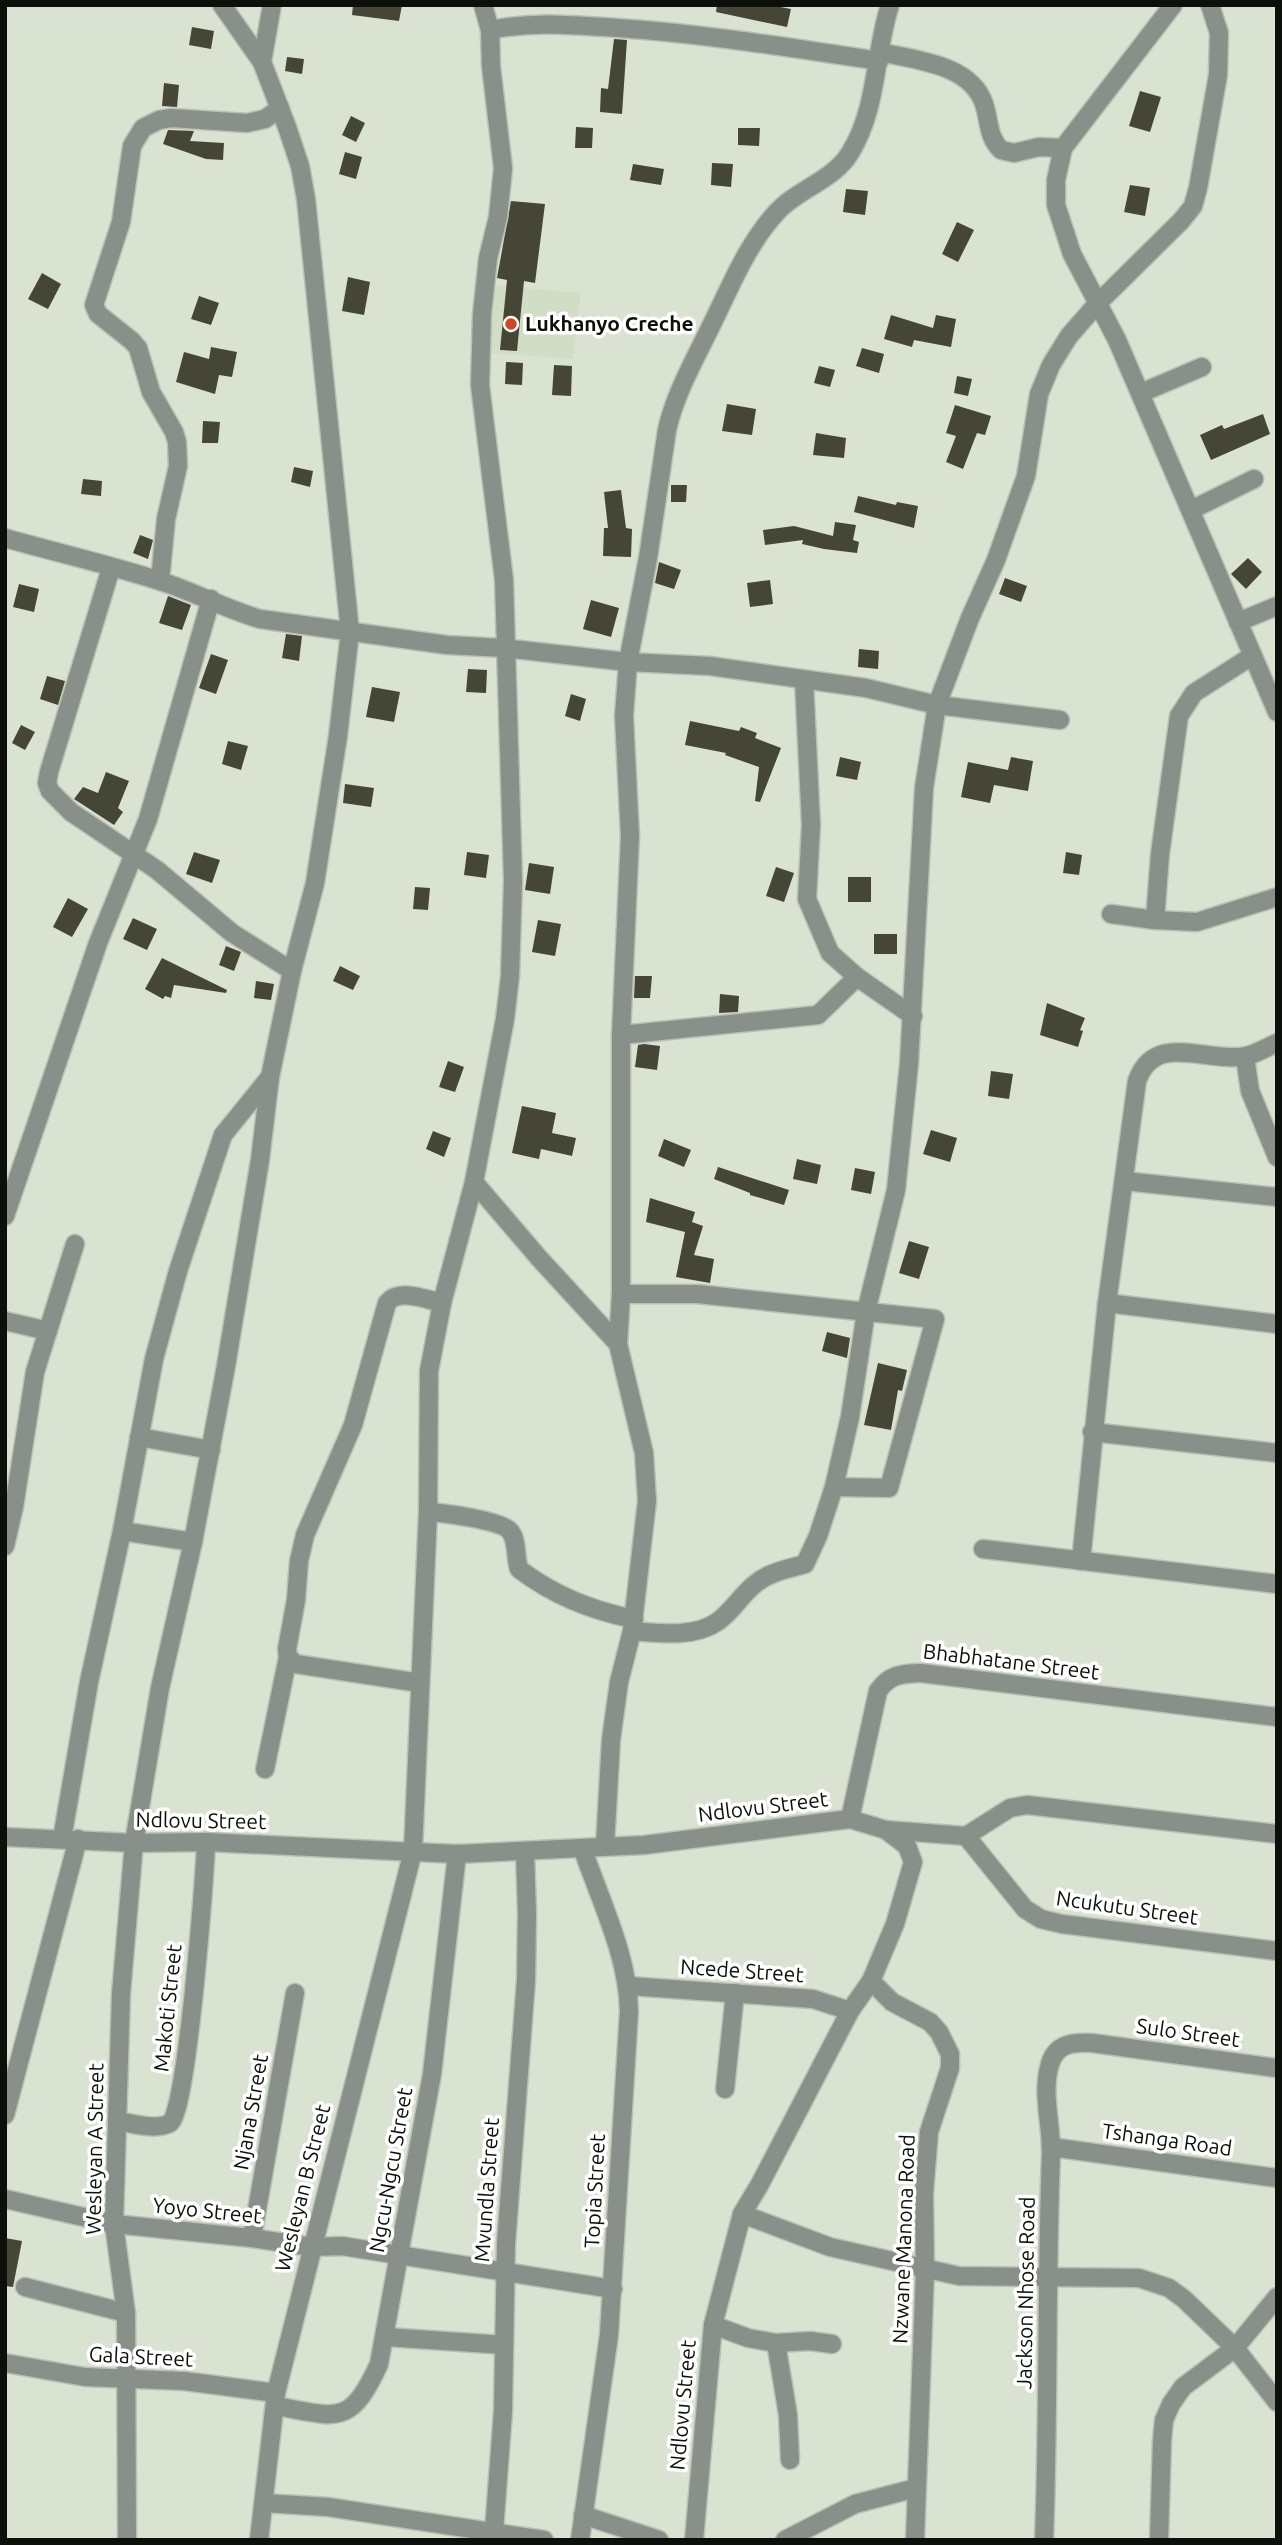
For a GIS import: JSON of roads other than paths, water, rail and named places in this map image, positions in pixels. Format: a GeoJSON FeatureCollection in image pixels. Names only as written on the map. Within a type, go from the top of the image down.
{"type":"FeatureCollection","features":[{"type":"Feature","properties":{"kind":"street","name":"Wesleyan A Street"},"geometry":{"type":"LineString","coordinates":[[127,2540],[126,2313],[114,2224],[121,1994],[134,1843],[160,1688],[211,1450],[249,1232],[270,1077],[292,971],[315,883],[338,736],[350,632],[306,198],[300,166],[262,62],[222,5]]}},
{"type":"Feature","properties":{"kind":"street"},"geometry":{"type":"LineString","coordinates":[[262,62],[272,5]]}},
{"type":"Feature","properties":{"kind":"street","name":"Wesleyan B Street"},"geometry":{"type":"LineString","coordinates":[[259,2540],[276,2400],[312,2247],[413,1851],[428,1512],[429,1371],[442,1303],[474,1182],[505,1020],[510,976],[513,881],[504,580],[480,385],[482,314],[503,168],[491,66],[490,30],[483,5]]}},
{"type":"Feature","properties":{"kind":"street"},"geometry":{"type":"LineString","coordinates":[[604,1846],[611,1740],[619,1682],[633,1625],[647,1501],[644,1453],[618,1344],[621,1294],[621,1035],[630,835],[624,716],[628,662],[648,558],[667,430],[676,400],[759,235],[776,212],[830,175],[850,154],[873,97],[890,5]]}},
{"type":"Feature","properties":{"kind":"street"},"geometry":{"type":"LineString","coordinates":[[1173,5],[1063,148],[1056,180],[1056,205],[1072,254],[1141,393],[1277,712]]}},
{"type":"Feature","properties":{"kind":"street"},"geometry":{"type":"LineString","coordinates":[[428,1512],[457,1515],[502,1526],[510,1531],[512,1536],[519,1569],[532,1579],[601,1613],[633,1625],[677,1632],[697,1630],[716,1623],[736,1606],[755,1584],[769,1575],[805,1564],[818,1536],[834,1486],[850,1417],[866,1312],[895,1190],[913,1016],[924,788],[937,705],[953,660],[996,560],[1026,475],[1039,394],[1051,365],[1069,337],[1097,304],[1193,206],[1217,75],[1219,33],[1210,5]]}},
{"type":"Feature","properties":{"kind":"street"},"geometry":{"type":"LineString","coordinates":[[490,30],[521,24],[645,30],[729,38],[934,65],[956,72],[981,96],[987,113],[989,132],[1001,149],[1014,153],[1039,147],[1063,148]]}},
{"type":"Feature","properties":{"kind":"street"},"geometry":{"type":"LineString","coordinates":[[160,581],[166,519],[178,466],[177,442],[151,393],[138,348],[102,318],[94,305],[121,222],[132,146],[143,128],[159,120],[247,123],[265,119],[280,108]]}},
{"type":"Feature","properties":{"kind":"street"},"geometry":{"type":"LineString","coordinates":[[1141,393],[1202,367]]}},
{"type":"Feature","properties":{"kind":"street"},"geometry":{"type":"LineString","coordinates":[[1191,510],[1254,479]]}},
{"type":"Feature","properties":{"kind":"street"},"geometry":{"type":"LineString","coordinates":[[5,538],[160,581],[211,599],[232,611],[260,619],[447,645],[505,648],[628,662],[710,666],[866,688],[937,705],[1060,720]]}},
{"type":"Feature","properties":{"kind":"street"},"geometry":{"type":"LineString","coordinates":[[111,568],[48,772],[47,783],[57,800],[71,812],[157,870],[232,933],[292,971]]}},
{"type":"Feature","properties":{"kind":"street"},"geometry":{"type":"LineString","coordinates":[[5,1216],[98,943],[148,819],[211,599]]}},
{"type":"Feature","properties":{"kind":"street"},"geometry":{"type":"LineString","coordinates":[[1238,622],[1277,606]]}},
{"type":"Feature","properties":{"kind":"street"},"geometry":{"type":"LineString","coordinates":[[1155,920],[1160,854],[1179,716],[1194,693],[1252,656]]}},
{"type":"Feature","properties":{"kind":"street"},"geometry":{"type":"LineString","coordinates":[[804,680],[811,825],[807,899],[830,953],[857,977],[913,1016]]}},
{"type":"Feature","properties":{"kind":"street"},"geometry":{"type":"LineString","coordinates":[[1111,914],[1197,922],[1277,897]]}},
{"type":"Feature","properties":{"kind":"street"},"geometry":{"type":"LineString","coordinates":[[621,1035],[818,1015],[857,977]]}},
{"type":"Feature","properties":{"kind":"street"},"geometry":{"type":"LineString","coordinates":[[1081,1561],[1107,1303],[1137,1081],[1141,1069],[1156,1055],[1171,1053],[1245,1056],[1277,1043]]}},
{"type":"Feature","properties":{"kind":"street"},"geometry":{"type":"LineString","coordinates":[[1245,1056],[1250,1091],[1277,1157]]}},
{"type":"Feature","properties":{"kind":"street"},"geometry":{"type":"LineString","coordinates":[[5,2115],[70,1839],[89,1682],[122,1531],[157,1346],[178,1271],[223,1135],[270,1077]]}},
{"type":"Feature","properties":{"kind":"street"},"geometry":{"type":"LineString","coordinates":[[1124,1181],[1277,1197]]}},
{"type":"Feature","properties":{"kind":"street"},"geometry":{"type":"LineString","coordinates":[[474,1182],[618,1344]]}},
{"type":"Feature","properties":{"kind":"street"},"geometry":{"type":"LineString","coordinates":[[5,1546],[14,1507],[35,1372],[75,1244]]}},
{"type":"Feature","properties":{"kind":"street"},"geometry":{"type":"LineString","coordinates":[[621,1294],[697,1294],[935,1319],[890,1488],[834,1486]]}},
{"type":"Feature","properties":{"kind":"street"},"geometry":{"type":"LineString","coordinates":[[265,1769],[288,1657],[299,1561],[305,1535],[353,1425],[387,1303],[400,1295],[442,1303]]}},
{"type":"Feature","properties":{"kind":"street"},"geometry":{"type":"LineString","coordinates":[[1107,1303],[1277,1324]]}},
{"type":"Feature","properties":{"kind":"street"},"geometry":{"type":"LineString","coordinates":[[5,1321],[48,1331]]}},
{"type":"Feature","properties":{"kind":"street"},"geometry":{"type":"LineString","coordinates":[[1092,1432],[1277,1453]]}},
{"type":"Feature","properties":{"kind":"street"},"geometry":{"type":"LineString","coordinates":[[139,1437],[211,1450]]}},
{"type":"Feature","properties":{"kind":"street"},"geometry":{"type":"LineString","coordinates":[[122,1531],[193,1542]]}},
{"type":"Feature","properties":{"kind":"street"},"geometry":{"type":"LineString","coordinates":[[983,1549],[1277,1584]]}},
{"type":"Feature","properties":{"kind":"street"},"geometry":{"type":"LineString","coordinates":[[288,1657],[296,1664],[420,1683]]}},
{"type":"Feature","properties":{"kind":"street","name":"Bhabhatane Street"},"geometry":{"type":"LineString","coordinates":[[850,1819],[878,1691],[886,1680],[897,1674],[921,1673],[1277,1717]]}},
{"type":"Feature","properties":{"kind":"street"},"geometry":{"type":"LineString","coordinates":[[886,1830],[965,1836],[1010,1808],[1027,1805],[1277,1834]]}},
{"type":"Feature","properties":{"kind":"street","name":"Ndlovu Street"},"geometry":{"type":"LineString","coordinates":[[5,1836],[457,1854],[644,1845],[850,1819],[886,1830],[907,1846],[913,1862],[895,1924],[871,1981],[850,2011],[760,2184],[741,2214],[713,2325],[694,2540]]}},
{"type":"Feature","properties":{"kind":"street","name":"Ncukutu Street"},"geometry":{"type":"LineString","coordinates":[[965,1836],[1025,1909],[1041,1919],[1062,1924],[1277,1951]]}},
{"type":"Feature","properties":{"kind":"street","name":"Makoti Street"},"geometry":{"type":"LineString","coordinates":[[117,2121],[157,2126],[170,2123],[176,2116],[181,2098],[188,2037],[206,1842]]}},
{"type":"Feature","properties":{"kind":"street","name":"Topia Street"},"geometry":{"type":"LineString","coordinates":[[580,2540],[605,2370],[613,2288],[629,2011],[629,1986],[583,1850]]}},
{"type":"Feature","properties":{"kind":"street","name":"Mvundla Street"},"geometry":{"type":"LineString","coordinates":[[494,2531],[503,2411],[505,2270],[526,1980],[524,1852]]}},
{"type":"Feature","properties":{"kind":"street","name":"Ngcu-Ngcu Street"},"geometry":{"type":"LineString","coordinates":[[276,2400],[331,2414],[348,2409],[366,2393],[379,2364],[432,2074],[457,1854]]}},
{"type":"Feature","properties":{"kind":"street","name":"Nzwane Manona Road"},"geometry":{"type":"LineString","coordinates":[[871,1981],[892,2002],[930,2022],[939,2032],[950,2054],[950,2068],[929,2132],[924,2193],[926,2270],[915,2540]]}},
{"type":"Feature","properties":{"kind":"street","name":"Ncede Street"},"geometry":{"type":"LineString","coordinates":[[629,1986],[813,1999],[850,2011]]}},
{"type":"Feature","properties":{"kind":"street","name":"Njana Street"},"geometry":{"type":"LineString","coordinates":[[252,2238],[295,1993]]}},
{"type":"Feature","properties":{"kind":"street"},"geometry":{"type":"LineString","coordinates":[[725,2089],[735,1993]]}},
{"type":"Feature","properties":{"kind":"street","name":"Sulo Street"},"geometry":{"type":"LineString","coordinates":[[1058,2050],[1070,2042],[1092,2043],[1277,2067]]}},
{"type":"Feature","properties":{"kind":"street","name":"Jackson Nhose Road"},"geometry":{"type":"LineString","coordinates":[[1044,2540],[1047,2442],[1046,2278],[1051,2147],[1045,2085],[1050,2062],[1058,2050]]}},
{"type":"Feature","properties":{"kind":"street","name":"Tshanga Road"},"geometry":{"type":"LineString","coordinates":[[1051,2147],[1277,2178]]}},
{"type":"Feature","properties":{"kind":"street","name":"Yoyo Street"},"geometry":{"type":"LineString","coordinates":[[5,2199],[114,2224],[312,2247],[342,2246],[613,2288]]}},
{"type":"Feature","properties":{"kind":"street"},"geometry":{"type":"LineString","coordinates":[[741,2214],[830,2247],[959,2276],[1139,2278],[1154,2282],[1169,2288],[1184,2299],[1235,2348],[1277,2402]]}},
{"type":"Feature","properties":{"kind":"street"},"geometry":{"type":"LineString","coordinates":[[25,2287],[126,2313]]}},
{"type":"Feature","properties":{"kind":"street"},"geometry":{"type":"LineString","coordinates":[[1159,2540],[1164,2420],[1183,2387],[1235,2348],[1277,2297]]}},
{"type":"Feature","properties":{"kind":"street"},"geometry":{"type":"LineString","coordinates":[[713,2325],[748,2338],[776,2343],[810,2341],[832,2344]]}},
{"type":"Feature","properties":{"kind":"street"},"geometry":{"type":"LineString","coordinates":[[386,2337],[504,2345]]}},
{"type":"Feature","properties":{"kind":"street"},"geometry":{"type":"LineString","coordinates":[[776,2343],[788,2414],[790,2460]]}},
{"type":"Feature","properties":{"kind":"street","name":"Gala Street"},"geometry":{"type":"LineString","coordinates":[[5,2363],[85,2377],[184,2381],[276,2400]]}},
{"type":"Feature","properties":{"kind":"street"},"geometry":{"type":"LineString","coordinates":[[785,2540],[855,2504],[916,2488]]}},
{"type":"Feature","properties":{"kind":"street"},"geometry":{"type":"LineString","coordinates":[[264,2503],[328,2507],[544,2540]]}},
{"type":"Feature","properties":{"kind":"street"},"geometry":{"type":"LineString","coordinates":[[583,2515],[659,2540]]}},
{"type":"Feature","properties":{"kind":"place","name":"Lukhanyo Creche"},"geometry":{"type":"Point","coordinates":[511,324]}}]}
